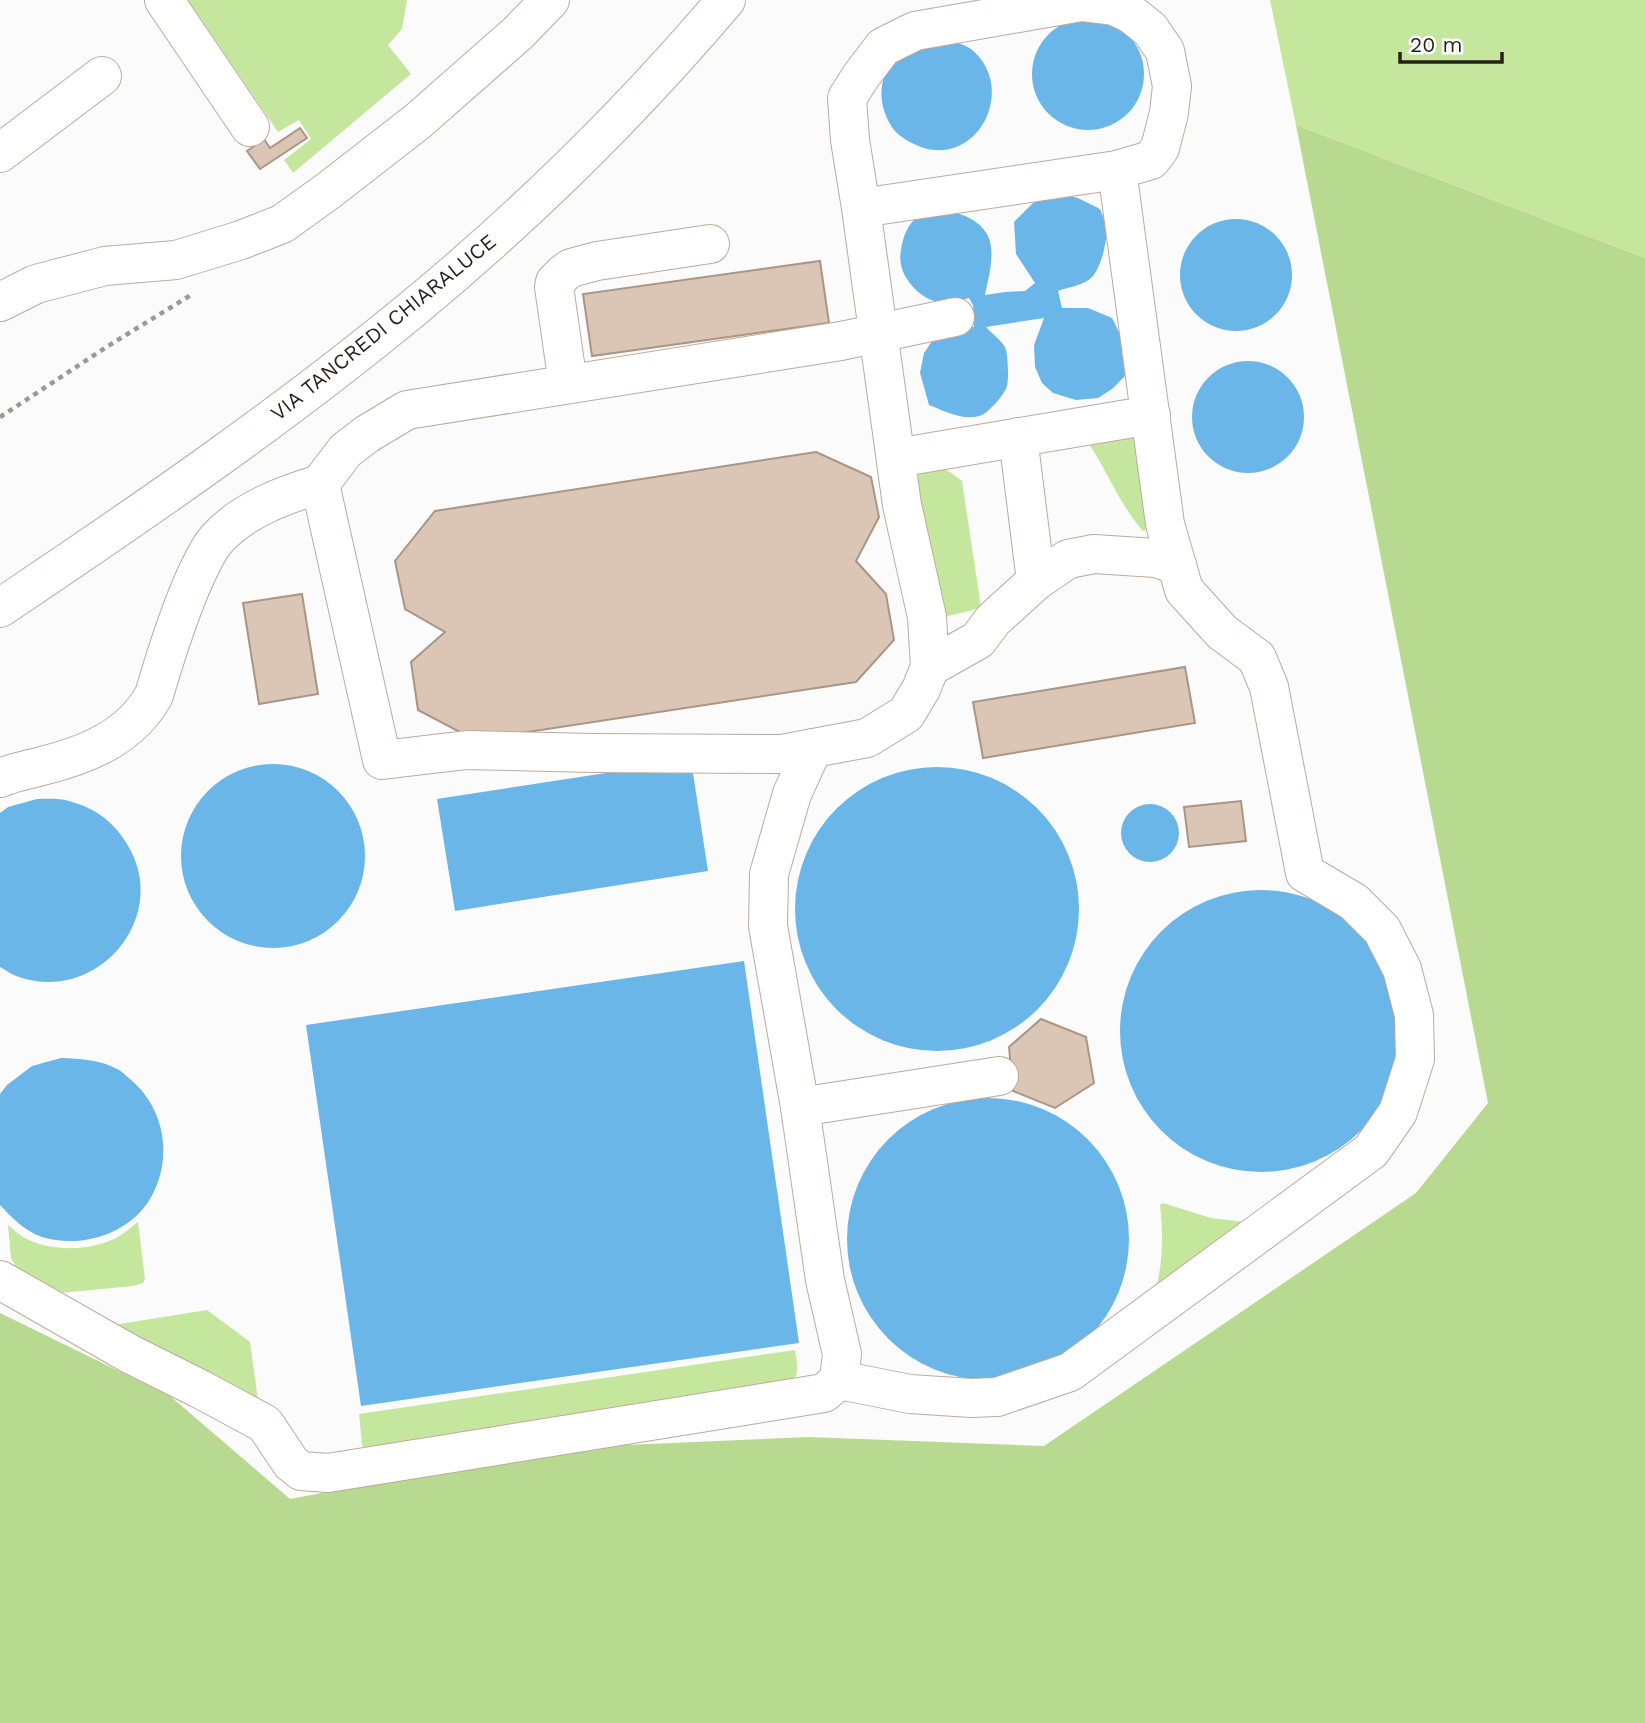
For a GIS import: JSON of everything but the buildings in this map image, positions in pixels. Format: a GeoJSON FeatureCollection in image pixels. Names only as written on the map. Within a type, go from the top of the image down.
{"type":"FeatureCollection","features":[{"type":"Feature","properties":{"kind":"street"},"geometry":{"type":"LineString","coordinates":[[164,0],[250,127]]}},
{"type":"Feature","properties":{"kind":"street"},"geometry":{"type":"LineString","coordinates":[[0,302],[36,284],[105,266],[176,260],[282,224],[418,121],[518,33],[550,0]]}},
{"type":"Feature","properties":{"kind":"street","name":"VIA TANCREDI CHIARALUCE"},"geometry":{"type":"LineString","coordinates":[[0,608],[118,529],[266,422],[411,310],[555,181],[649,86],[726,0]]}},
{"type":"Feature","properties":{"kind":"street"},"geometry":{"type":"LineString","coordinates":[[320,484],[382,760],[467,750],[782,754],[867,738],[906,713],[921,689],[930,667],[927,617],[902,505],[850,140],[847,98],[883,47],[915,31],[1081,2],[1114,6],[1131,14],[1150,29],[1165,51],[1172,86],[1169,113],[1160,148],[1152,160],[1117,170],[861,208]]}},
{"type":"Feature","properties":{"kind":"street"},"geometry":{"type":"LineString","coordinates":[[0,153],[102,76]]}},
{"type":"Feature","properties":{"kind":"street"},"geometry":{"type":"LineString","coordinates":[[839,1380],[910,1394],[971,1398],[997,1397],[1070,1373],[1371,1151],[1398,1112],[1415,1059],[1414,1014],[1402,969],[1382,930],[1354,902],[1304,873],[1269,687],[1257,658],[1223,632],[1184,590],[1165,524],[1117,170]]}},
{"type":"Feature","properties":{"kind":"street"},"geometry":{"type":"LineString","coordinates":[[568,384],[554,287],[559,277],[571,268],[597,261],[710,244]]}},
{"type":"Feature","properties":{"kind":"street"},"geometry":{"type":"LineString","coordinates":[[0,778],[79,755],[133,724],[153,695],[188,593],[216,539],[255,510],[320,484],[345,451],[368,433],[407,410],[879,334],[955,317]]}},
{"type":"Feature","properties":{"kind":"street"},"geometry":{"type":"LineString","coordinates":[[896,458],[1151,415]]}},
{"type":"Feature","properties":{"kind":"street"},"geometry":{"type":"LineString","coordinates":[[1018,438],[1036,581]]}},
{"type":"Feature","properties":{"kind":"street"},"geometry":{"type":"LineString","coordinates":[[930,667],[978,640],[993,620],[1036,581],[1068,559],[1094,554],[1156,558],[1177,565]]}},
{"type":"Feature","properties":{"kind":"street"},"geometry":{"type":"LineString","coordinates":[[0,1280],[130,1354],[265,1424],[291,1463],[301,1471],[328,1473],[824,1393],[839,1380],[842,1354],[825,1280],[800,1107],[768,926],[769,874],[792,794],[813,748]]}},
{"type":"Feature","properties":{"kind":"street"},"geometry":{"type":"LineString","coordinates":[[800,1107],[999,1076]]}},
{"type":"Feature","properties":{"kind":"path"},"geometry":{"type":"LineString","coordinates":[[0,417],[191,295]]}},
{"type":"Feature","properties":{"kind":"green space"},"geometry":{"type":"Polygon","coordinates":[[[188,0],[407,0],[402,29],[388,45],[411,74],[293,173],[284,160],[311,139],[299,120],[278,132],[188,0]]]}},
{"type":"Feature","properties":{"kind":"green space"},"geometry":{"type":"Polygon","coordinates":[[[1270,0],[1645,0],[1645,258],[1296,125],[1270,0]]]}},
{"type":"Feature","properties":{"kind":"green space"},"geometry":{"type":"Polygon","coordinates":[[[1296,125],[1645,258],[1645,1723],[0,1723],[0,1313],[170,1396],[290,1499],[558,1448],[808,1437],[1044,1446],[1416,1193],[1488,1103],[1296,125]]]}},
{"type":"Feature","properties":{"kind":"green space"},"geometry":{"type":"Polygon","coordinates":[[[1135,436],[1148,529],[1143,531],[1125,506],[1089,443],[1135,436]]]}},
{"type":"Feature","properties":{"kind":"green space"},"geometry":{"type":"Polygon","coordinates":[[[938,465],[962,481],[981,607],[944,617],[918,494],[919,471],[938,465]]]}},
{"type":"Feature","properties":{"kind":"green space"},"geometry":{"type":"Polygon","coordinates":[[[1163,1203],[1211,1218],[1244,1222],[1157,1285],[1162,1245],[1160,1205],[1163,1203]]]}},
{"type":"Feature","properties":{"kind":"green space"},"geometry":{"type":"Polygon","coordinates":[[[138,1222],[145,1279],[143,1283],[133,1286],[60,1293],[22,1277],[11,1258],[8,1225],[35,1243],[71,1248],[106,1242],[138,1222]]]}},
{"type":"Feature","properties":{"kind":"green space"},"geometry":{"type":"Polygon","coordinates":[[[207,1310],[250,1342],[258,1400],[113,1325],[207,1310]]]}},
{"type":"Feature","properties":{"kind":"green space"},"geometry":{"type":"Polygon","coordinates":[[[795,1350],[797,1369],[794,1379],[369,1454],[362,1445],[359,1414],[795,1350]]]}},
{"type":"Feature","properties":{"kind":"water"},"geometry":{"type":"Polygon","coordinates":[[[1088,18],[1109,23],[1127,35],[1139,53],[1144,74],[1139,95],[1127,113],[1109,125],[1088,130],[1067,125],[1049,113],[1037,95],[1032,74],[1037,53],[1049,35],[1067,23],[1088,18]]]}},
{"type":"Feature","properties":{"kind":"water"},"geometry":{"type":"Polygon","coordinates":[[[951,40],[971,49],[985,65],[991,83],[991,102],[985,120],[975,135],[960,145],[942,150],[921,147],[900,135],[889,122],[882,96],[884,78],[901,52],[951,40]]]}},
{"type":"Feature","properties":{"kind":"water"},"geometry":{"type":"Polygon","coordinates":[[[1055,193],[1078,198],[1100,209],[1106,226],[1105,247],[1094,275],[1083,283],[1058,291],[1062,308],[1088,308],[1112,318],[1122,338],[1126,357],[1125,376],[1098,398],[1076,400],[1053,393],[1042,383],[1035,367],[1034,345],[1044,318],[986,327],[1005,347],[1008,383],[985,413],[975,417],[962,416],[929,405],[920,373],[924,353],[937,334],[958,327],[974,327],[973,305],[969,298],[947,303],[934,301],[911,285],[900,261],[902,243],[908,227],[920,217],[942,212],[954,213],[974,221],[988,237],[991,247],[991,265],[985,295],[1025,291],[1035,283],[1016,254],[1014,222],[1033,203],[1055,193]]]}},
{"type":"Feature","properties":{"kind":"water"},"geometry":{"type":"Polygon","coordinates":[[[1236,219],[1257,224],[1275,236],[1287,254],[1292,275],[1287,296],[1275,314],[1257,326],[1236,331],[1215,326],[1197,314],[1185,296],[1180,275],[1185,254],[1197,236],[1215,224],[1236,219]]]}},
{"type":"Feature","properties":{"kind":"water"},"geometry":{"type":"Polygon","coordinates":[[[1248,361],[1269,366],[1287,378],[1299,396],[1304,417],[1299,438],[1287,456],[1269,468],[1248,473],[1227,468],[1209,456],[1197,438],[1192,417],[1197,396],[1209,378],[1227,366],[1248,361]]]}},
{"type":"Feature","properties":{"kind":"water"},"geometry":{"type":"Polygon","coordinates":[[[691,760],[708,871],[455,911],[437,799],[691,760]]]}},
{"type":"Feature","properties":{"kind":"water"},"geometry":{"type":"Polygon","coordinates":[[[273,764],[308,771],[338,791],[358,821],[365,856],[358,891],[338,921],[308,941],[273,948],[238,941],[208,921],[188,891],[181,856],[188,821],[208,791],[238,771],[273,764]]]}},
{"type":"Feature","properties":{"kind":"water"},"geometry":{"type":"Polygon","coordinates":[[[937,767],[978,773],[1004,784],[1027,799],[1047,819],[1062,842],[1073,868],[1079,909],[1073,950],[1062,976],[1047,999],[1027,1019],[1004,1034],[978,1045],[937,1051],[896,1045],[870,1034],[847,1019],[827,999],[812,976],[801,950],[795,909],[801,868],[812,842],[827,819],[847,799],[870,784],[896,773],[937,767]]]}},
{"type":"Feature","properties":{"kind":"water"},"geometry":{"type":"Polygon","coordinates":[[[37,799],[61,799],[95,812],[116,829],[127,844],[139,871],[140,899],[133,925],[120,948],[100,966],[76,978],[48,982],[19,977],[0,967],[0,813],[8,807],[37,799]]]}},
{"type":"Feature","properties":{"kind":"water"},"geometry":{"type":"Polygon","coordinates":[[[1144,804],[1156,804],[1171,812],[1179,827],[1179,839],[1171,854],[1156,862],[1144,862],[1129,854],[1121,839],[1121,827],[1129,812],[1144,804]]]}},
{"type":"Feature","properties":{"kind":"water"},"geometry":{"type":"Polygon","coordinates":[[[1247,890],[1275,890],[1328,906],[1361,931],[1386,964],[1396,990],[1402,1031],[1396,1072],[1386,1098],[1361,1131],[1328,1156],[1302,1166],[1275,1172],[1247,1172],[1194,1156],[1171,1140],[1152,1121],[1136,1098],[1126,1072],[1120,1045],[1120,1017],[1136,964],[1152,941],[1171,922],[1194,906],[1220,896],[1247,890]]]}},
{"type":"Feature","properties":{"kind":"water"},"geometry":{"type":"Polygon","coordinates":[[[744,961],[799,1343],[361,1406],[306,1025],[744,961]]]}},
{"type":"Feature","properties":{"kind":"water"},"geometry":{"type":"Polygon","coordinates":[[[61,1058],[96,1061],[122,1072],[151,1104],[158,1119],[163,1151],[157,1184],[141,1211],[117,1230],[103,1236],[72,1241],[42,1237],[24,1228],[0,1205],[0,1094],[7,1085],[32,1066],[61,1058]]]}},
{"type":"Feature","properties":{"kind":"water"},"geometry":{"type":"Polygon","coordinates":[[[1002,1098],[1016,1100],[1055,1114],[1088,1139],[1106,1160],[1119,1185],[1127,1211],[1127,1267],[1119,1293],[1106,1318],[1088,1339],[1067,1357],[1042,1370],[1016,1378],[974,1380],[960,1378],[921,1364],[898,1348],[879,1329],[863,1306],[849,1267],[847,1225],[849,1211],[863,1172],[879,1149],[898,1130],[921,1114],[960,1100],[1002,1098]]]}}]}
